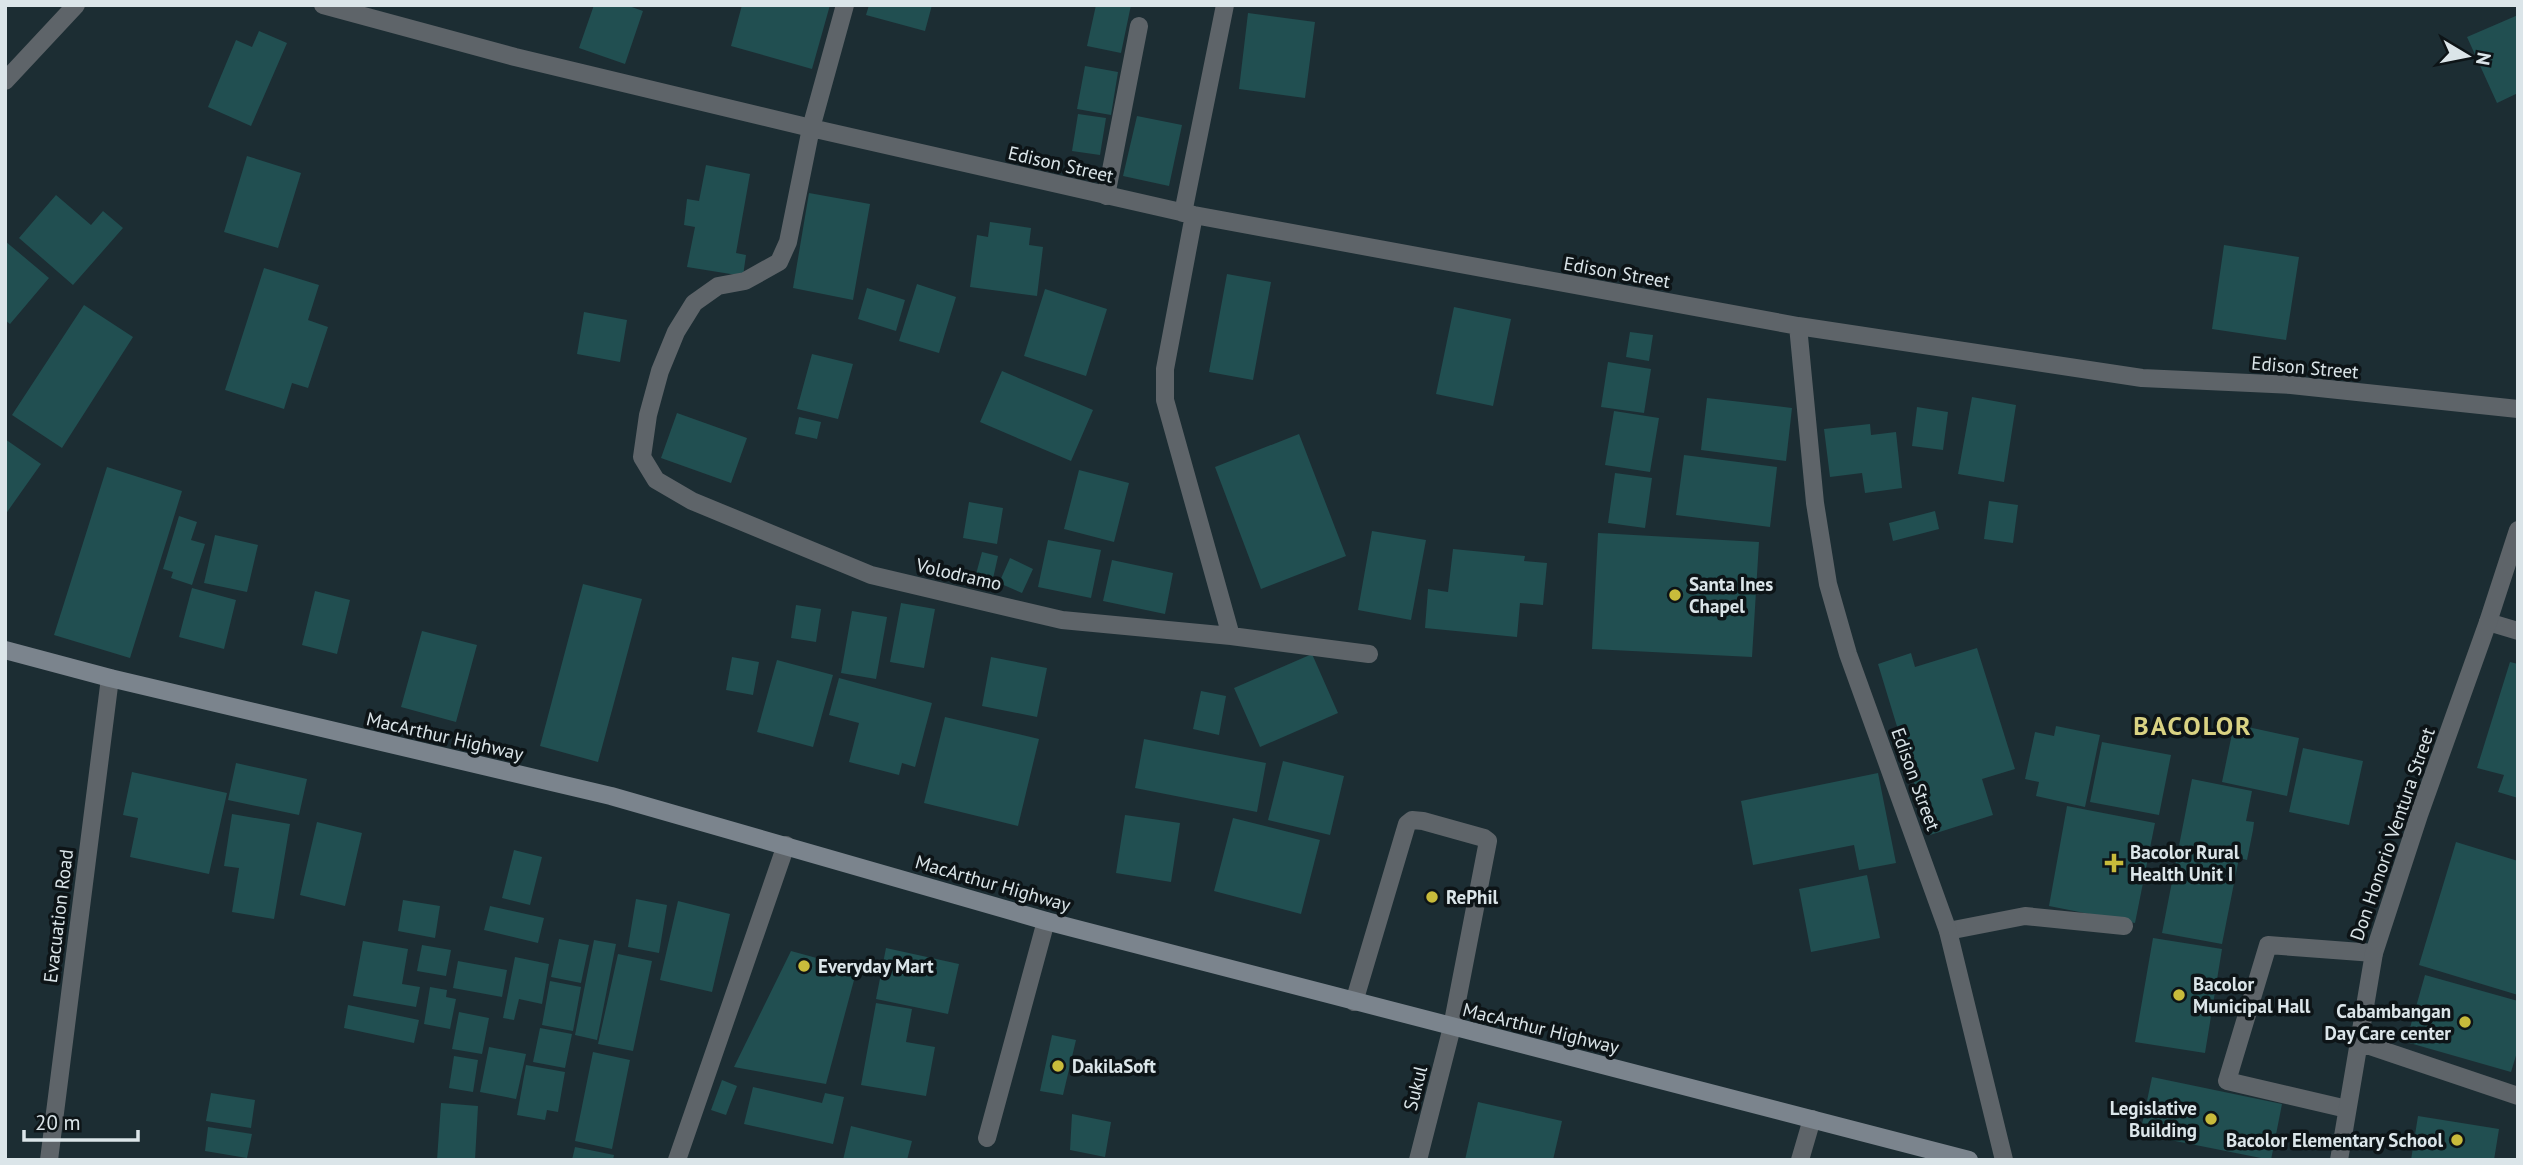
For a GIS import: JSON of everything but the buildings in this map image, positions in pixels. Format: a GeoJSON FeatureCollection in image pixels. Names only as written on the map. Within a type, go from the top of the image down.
{"type":"FeatureCollection","features":[{"type":"Feature","properties":{"kind":"main road","name":"MacArthur Highway"},"geometry":{"type":"LineString","coordinates":[[5,650],[110,678],[611,796],[1046,921],[1969,1160]]}},
{"type":"Feature","properties":{"kind":"street"},"geometry":{"type":"LineString","coordinates":[[5,81],[76,5]]}},
{"type":"Feature","properties":{"kind":"street","name":"Edison Street"},"geometry":{"type":"LineString","coordinates":[[323,5],[515,57],[1188,214],[1798,326],[2142,378],[2291,385],[2518,409]]}},
{"type":"Feature","properties":{"kind":"street"},"geometry":{"type":"LineString","coordinates":[[811,128],[845,5]]}},
{"type":"Feature","properties":{"kind":"street"},"geometry":{"type":"LineString","coordinates":[[1225,5],[1188,214],[1165,369],[1165,400],[1231,636]]}},
{"type":"Feature","properties":{"kind":"street"},"geometry":{"type":"LineString","coordinates":[[1106,196],[1139,26]]}},
{"type":"Feature","properties":{"kind":"street","name":"Volodramo"},"geometry":{"type":"LineString","coordinates":[[811,128],[788,242],[779,262],[746,281],[718,286],[694,303],[677,332],[660,371],[648,415],[642,457],[656,480],[692,501],[871,575],[1062,620],[1231,636],[1369,654]]}},
{"type":"Feature","properties":{"kind":"street","name":"Edison Street"},"geometry":{"type":"LineString","coordinates":[[1798,326],[1815,503],[1828,584],[1848,654],[1948,931],[2004,1160]]}},
{"type":"Feature","properties":{"kind":"street","name":"Don Honorio Ventura Street"},"geometry":{"type":"LineString","coordinates":[[2339,1160],[2374,953],[2518,530]]}},
{"type":"Feature","properties":{"kind":"street"},"geometry":{"type":"LineString","coordinates":[[2488,622],[2518,631]]}},
{"type":"Feature","properties":{"kind":"street","name":"Evacuation Road"},"geometry":{"type":"LineString","coordinates":[[49,1160],[110,678]]}},
{"type":"Feature","properties":{"kind":"street","name":"Sukul"},"geometry":{"type":"LineString","coordinates":[[1354,1002],[1407,824],[1412,820],[1423,821],[1488,841],[1452,1027],[1419,1160]]}},
{"type":"Feature","properties":{"kind":"street"},"geometry":{"type":"LineString","coordinates":[[677,1160],[786,845]]}},
{"type":"Feature","properties":{"kind":"street"},"geometry":{"type":"LineString","coordinates":[[1948,931],[2025,916],[2124,926]]}},
{"type":"Feature","properties":{"kind":"street"},"geometry":{"type":"LineString","coordinates":[[987,1138],[1046,921]]}},
{"type":"Feature","properties":{"kind":"street"},"geometry":{"type":"LineString","coordinates":[[2347,1109],[2227,1081],[2268,945],[2374,953]]}},
{"type":"Feature","properties":{"kind":"street"},"geometry":{"type":"LineString","coordinates":[[2358,1042],[2518,1096]]}},
{"type":"Feature","properties":{"kind":"street"},"geometry":{"type":"LineString","coordinates":[[1800,1160],[1812,1119]]}},
{"type":"Feature","properties":{"kind":"place","name":"Santa Ines Chapel"},"geometry":{"type":"Point","coordinates":[1675,595]}},
{"type":"Feature","properties":{"kind":"place","name":"Bacolor Rural Health Unit I"},"geometry":{"type":"Point","coordinates":[2114,863]}},
{"type":"Feature","properties":{"kind":"place","name":"RePhil"},"geometry":{"type":"Point","coordinates":[1432,897]}},
{"type":"Feature","properties":{"kind":"place","name":"Everyday Mart"},"geometry":{"type":"Point","coordinates":[804,966]}},
{"type":"Feature","properties":{"kind":"place","name":"Bacolor Municipal Hall"},"geometry":{"type":"Point","coordinates":[2179,995]}},
{"type":"Feature","properties":{"kind":"place","name":"Cabambangan Day Care center"},"geometry":{"type":"Point","coordinates":[2465,1022]}},
{"type":"Feature","properties":{"kind":"place","name":"DakilaSoft"},"geometry":{"type":"Point","coordinates":[1058,1066]}},
{"type":"Feature","properties":{"kind":"place","name":"Legislative Building"},"geometry":{"type":"Point","coordinates":[2211,1119]}},
{"type":"Feature","properties":{"kind":"place","name":"Bacolor Elementary School"},"geometry":{"type":"Point","coordinates":[2457,1140]}},
{"type":"Feature","properties":{"kind":"district","name":"BACOLOR"},"geometry":{"type":"Point","coordinates":[2193,726]}}]}
